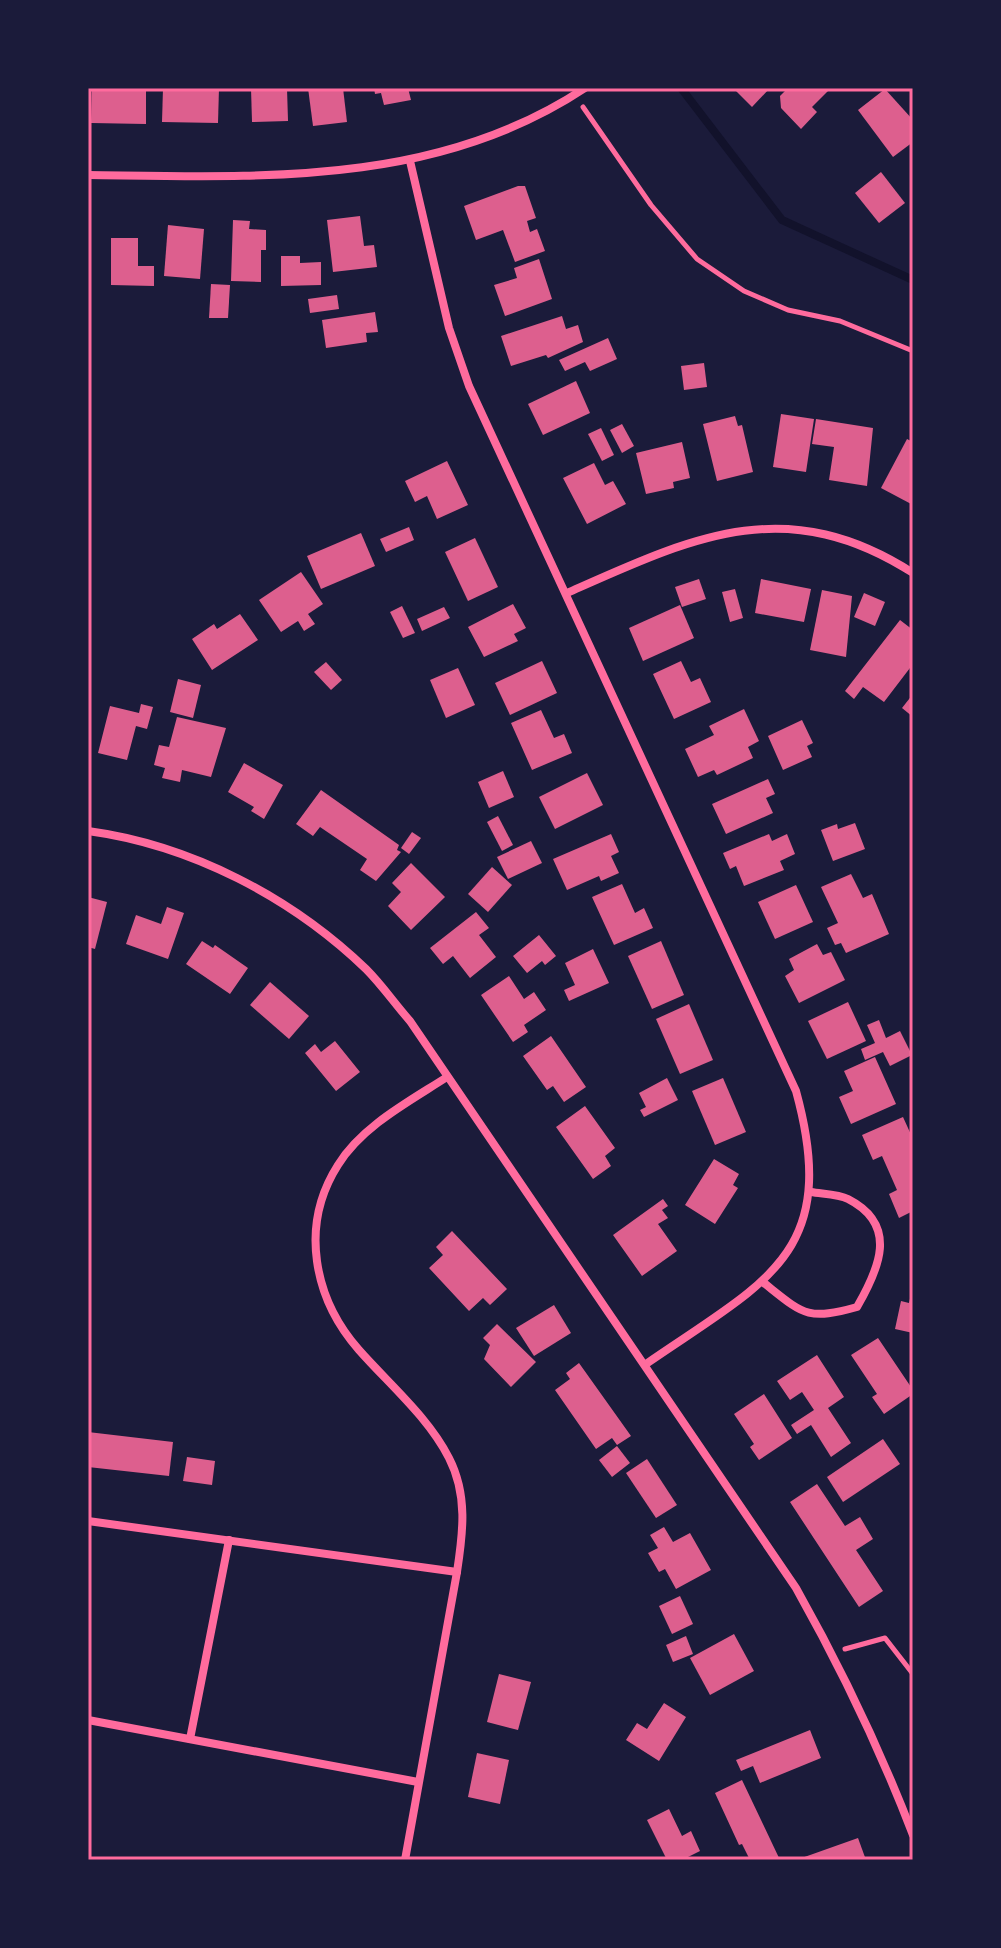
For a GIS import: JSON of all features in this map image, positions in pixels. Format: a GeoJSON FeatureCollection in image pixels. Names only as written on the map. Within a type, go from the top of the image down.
{"type":"FeatureCollection","features":[{"type":"Feature","properties":{"kind":"street"},"geometry":{"type":"LineString","coordinates":[[88,175],[283,177],[410,161],[518,124],[585,88]]}},
{"type":"Feature","properties":{"kind":"street"},"geometry":{"type":"LineString","coordinates":[[410,161],[449,328],[469,386],[796,1091],[807,1130],[811,1192],[785,1256],[764,1283],[646,1364]]}},
{"type":"Feature","properties":{"kind":"street"},"geometry":{"type":"LineString","coordinates":[[567,593],[675,545],[729,531],[769,528],[809,532],[857,545],[913,573]]}},
{"type":"Feature","properties":{"kind":"street"},"geometry":{"type":"LineString","coordinates":[[88,831],[122,836],[190,856],[259,890],[317,929],[366,970],[410,1021],[796,1588],[833,1652],[881,1754],[913,1835]]}},
{"type":"Feature","properties":{"kind":"street"},"geometry":{"type":"LineString","coordinates":[[405,1860],[457,1572],[464,1514],[461,1492],[450,1459],[430,1429],[334,1317],[319,1281],[315,1245],[318,1210],[338,1164],[369,1131],[447,1077]]}},
{"type":"Feature","properties":{"kind":"street"},"geometry":{"type":"LineString","coordinates":[[764,1283],[795,1308],[821,1317],[857,1307],[876,1275],[882,1244],[876,1224],[848,1199],[811,1192]]}},
{"type":"Feature","properties":{"kind":"street"},"geometry":{"type":"LineString","coordinates":[[88,1521],[457,1572]]}},
{"type":"Feature","properties":{"kind":"street"},"geometry":{"type":"LineString","coordinates":[[190,1739],[229,1540]]}},
{"type":"Feature","properties":{"kind":"street"},"geometry":{"type":"LineString","coordinates":[[88,1720],[418,1782]]}},
{"type":"Feature","properties":{"kind":"path"},"geometry":{"type":"LineString","coordinates":[[576,94],[651,205],[697,259],[744,291],[788,310],[840,321],[913,351]]}},
{"type":"Feature","properties":{"kind":"path"},"geometry":{"type":"LineString","coordinates":[[833,1652],[885,1638],[913,1674]]}},
{"type":"Feature","properties":{"kind":"building"},"geometry":{"type":"Polygon","coordinates":[[[92,88],[146,89],[146,124],[91,123],[92,88]]]}},
{"type":"Feature","properties":{"kind":"building"},"geometry":{"type":"Polygon","coordinates":[[[163,88],[219,88],[218,123],[162,122],[163,88]]]}},
{"type":"Feature","properties":{"kind":"building"},"geometry":{"type":"Polygon","coordinates":[[[251,88],[287,88],[288,121],[252,122],[251,88]]]}},
{"type":"Feature","properties":{"kind":"building"},"geometry":{"type":"Polygon","coordinates":[[[308,88],[343,88],[347,122],[313,126],[308,88]]]}},
{"type":"Feature","properties":{"kind":"building"},"geometry":{"type":"Polygon","coordinates":[[[374,88],[408,88],[411,100],[384,105],[381,93],[375,94],[374,88]]]}},
{"type":"Feature","properties":{"kind":"building"},"geometry":{"type":"Polygon","coordinates":[[[733,88],[770,88],[752,107],[733,88]]]}},
{"type":"Feature","properties":{"kind":"building"},"geometry":{"type":"Polygon","coordinates":[[[788,88],[831,88],[812,107],[817,112],[801,129],[781,108],[780,96],[788,88]]]}},
{"type":"Feature","properties":{"kind":"building"},"geometry":{"type":"Polygon","coordinates":[[[885,89],[913,120],[913,142],[893,157],[858,110],[885,89]]]}},
{"type":"Feature","properties":{"kind":"building"},"geometry":{"type":"Polygon","coordinates":[[[881,172],[905,203],[879,223],[855,193],[881,172]]]}},
{"type":"Feature","properties":{"kind":"building"},"geometry":{"type":"Polygon","coordinates":[[[525,186],[536,218],[527,221],[530,232],[537,229],[545,251],[515,262],[503,230],[476,240],[464,206],[525,186]]]}},
{"type":"Feature","properties":{"kind":"building"},"geometry":{"type":"Polygon","coordinates":[[[360,216],[364,246],[374,245],[377,267],[333,272],[327,220],[360,216]]]}},
{"type":"Feature","properties":{"kind":"building"},"geometry":{"type":"Polygon","coordinates":[[[233,220],[250,221],[249,229],[266,230],[266,250],[261,250],[261,282],[231,281],[233,220]]]}},
{"type":"Feature","properties":{"kind":"building"},"geometry":{"type":"Polygon","coordinates":[[[168,225],[204,229],[200,279],[164,276],[168,225]]]}},
{"type":"Feature","properties":{"kind":"building"},"geometry":{"type":"Polygon","coordinates":[[[111,238],[138,238],[138,266],[154,266],[154,286],[111,285],[111,238]]]}},
{"type":"Feature","properties":{"kind":"building"},"geometry":{"type":"Polygon","coordinates":[[[281,256],[300,256],[300,263],[321,262],[321,285],[281,286],[281,256]]]}},
{"type":"Feature","properties":{"kind":"building"},"geometry":{"type":"Polygon","coordinates":[[[539,259],[552,299],[505,316],[494,285],[517,278],[514,268],[539,259]]]}},
{"type":"Feature","properties":{"kind":"building"},"geometry":{"type":"Polygon","coordinates":[[[211,284],[230,285],[228,318],[209,318],[211,284]]]}},
{"type":"Feature","properties":{"kind":"building"},"geometry":{"type":"Polygon","coordinates":[[[337,295],[339,309],[310,313],[308,299],[337,295]]]}},
{"type":"Feature","properties":{"kind":"building"},"geometry":{"type":"Polygon","coordinates":[[[375,312],[378,332],[366,333],[367,342],[326,348],[322,320],[375,312]]]}},
{"type":"Feature","properties":{"kind":"building"},"geometry":{"type":"Polygon","coordinates":[[[562,316],[566,329],[578,325],[583,342],[548,358],[546,355],[511,366],[501,336],[562,316]]]}},
{"type":"Feature","properties":{"kind":"building"},"geometry":{"type":"Polygon","coordinates":[[[608,338],[617,359],[590,371],[585,362],[565,371],[559,360],[608,338]]]}},
{"type":"Feature","properties":{"kind":"building"},"geometry":{"type":"Polygon","coordinates":[[[704,363],[707,387],[684,390],[681,366],[704,363]]]}},
{"type":"Feature","properties":{"kind":"building"},"geometry":{"type":"Polygon","coordinates":[[[576,381],[590,413],[543,435],[528,404],[576,381]]]}},
{"type":"Feature","properties":{"kind":"building"},"geometry":{"type":"Polygon","coordinates":[[[781,414],[814,419],[806,472],[773,467],[781,414]]]}},
{"type":"Feature","properties":{"kind":"building"},"geometry":{"type":"Polygon","coordinates":[[[735,416],[738,426],[742,425],[753,472],[717,481],[703,424],[735,416]]]}},
{"type":"Feature","properties":{"kind":"building"},"geometry":{"type":"Polygon","coordinates":[[[816,419],[873,428],[867,486],[829,480],[834,447],[812,444],[816,419]]]}},
{"type":"Feature","properties":{"kind":"building"},"geometry":{"type":"Polygon","coordinates":[[[622,424],[634,446],[622,453],[610,430],[622,424]]]}},
{"type":"Feature","properties":{"kind":"building"},"geometry":{"type":"Polygon","coordinates":[[[601,428],[614,455],[602,461],[588,434],[601,428]]]}},
{"type":"Feature","properties":{"kind":"building"},"geometry":{"type":"Polygon","coordinates":[[[907,439],[913,442],[913,505],[881,488],[907,439]]]}},
{"type":"Feature","properties":{"kind":"building"},"geometry":{"type":"Polygon","coordinates":[[[682,442],[690,478],[673,482],[674,488],[646,494],[636,453],[682,442]]]}},
{"type":"Feature","properties":{"kind":"building"},"geometry":{"type":"Polygon","coordinates":[[[447,461],[468,505],[437,519],[427,496],[415,502],[405,481],[447,461]]]}},
{"type":"Feature","properties":{"kind":"building"},"geometry":{"type":"Polygon","coordinates":[[[594,463],[605,485],[613,481],[626,504],[587,524],[563,478],[594,463]]]}},
{"type":"Feature","properties":{"kind":"building"},"geometry":{"type":"Polygon","coordinates":[[[409,527],[414,540],[386,552],[380,539],[409,527]]]}},
{"type":"Feature","properties":{"kind":"building"},"geometry":{"type":"Polygon","coordinates":[[[361,533],[375,566],[321,589],[307,556],[361,533]]]}},
{"type":"Feature","properties":{"kind":"building"},"geometry":{"type":"Polygon","coordinates":[[[475,538],[498,587],[468,601],[445,552],[475,538]]]}},
{"type":"Feature","properties":{"kind":"building"},"geometry":{"type":"Polygon","coordinates":[[[301,572],[323,604],[308,614],[315,624],[304,631],[298,621],[281,632],[259,600],[301,572]]]}},
{"type":"Feature","properties":{"kind":"building"},"geometry":{"type":"Polygon","coordinates":[[[699,579],[706,599],[682,607],[675,587],[699,579]]]}},
{"type":"Feature","properties":{"kind":"building"},"geometry":{"type":"Polygon","coordinates":[[[761,579],[811,589],[804,622],[755,613],[761,579]]]}},
{"type":"Feature","properties":{"kind":"building"},"geometry":{"type":"Polygon","coordinates":[[[735,589],[743,618],[730,622],[722,592],[735,589]]]}},
{"type":"Feature","properties":{"kind":"building"},"geometry":{"type":"Polygon","coordinates":[[[822,590],[852,596],[846,657],[810,650],[822,590]]]}},
{"type":"Feature","properties":{"kind":"building"},"geometry":{"type":"Polygon","coordinates":[[[864,593],[885,602],[875,626],[854,617],[864,593]]]}},
{"type":"Feature","properties":{"kind":"building"},"geometry":{"type":"Polygon","coordinates":[[[513,604],[526,628],[514,634],[518,641],[484,657],[468,627],[513,604]]]}},
{"type":"Feature","properties":{"kind":"building"},"geometry":{"type":"Polygon","coordinates":[[[680,605],[694,638],[643,661],[629,628],[680,605]]]}},
{"type":"Feature","properties":{"kind":"building"},"geometry":{"type":"Polygon","coordinates":[[[402,606],[415,633],[403,638],[390,612],[402,606]]]}},
{"type":"Feature","properties":{"kind":"building"},"geometry":{"type":"Polygon","coordinates":[[[444,607],[450,618],[422,631],[417,619],[444,607]]]}},
{"type":"Feature","properties":{"kind":"building"},"geometry":{"type":"Polygon","coordinates":[[[240,614],[258,640],[212,670],[192,639],[214,624],[217,629],[240,614]]]}},
{"type":"Feature","properties":{"kind":"building"},"geometry":{"type":"Polygon","coordinates":[[[900,620],[913,630],[913,664],[884,702],[863,687],[854,699],[845,691],[900,620]]]}},
{"type":"Feature","properties":{"kind":"building"},"geometry":{"type":"Polygon","coordinates":[[[542,661],[557,693],[510,715],[495,683],[542,661]]]}},
{"type":"Feature","properties":{"kind":"building"},"geometry":{"type":"Polygon","coordinates":[[[681,661],[691,682],[700,678],[711,702],[674,719],[653,674],[681,661]]]}},
{"type":"Feature","properties":{"kind":"building"},"geometry":{"type":"Polygon","coordinates":[[[326,662],[342,680],[331,690],[314,672],[326,662]]]}},
{"type":"Feature","properties":{"kind":"building"},"geometry":{"type":"Polygon","coordinates":[[[458,668],[475,705],[446,718],[430,680],[458,668]]]}},
{"type":"Feature","properties":{"kind":"building"},"geometry":{"type":"Polygon","coordinates":[[[178,679],[201,685],[193,718],[170,712],[178,679]]]}},
{"type":"Feature","properties":{"kind":"building"},"geometry":{"type":"Polygon","coordinates":[[[913,694],[913,717],[902,708],[913,694]]]}},
{"type":"Feature","properties":{"kind":"building"},"geometry":{"type":"Polygon","coordinates":[[[141,704],[153,707],[147,729],[136,726],[127,760],[98,753],[110,706],[139,713],[141,704]]]}},
{"type":"Feature","properties":{"kind":"building"},"geometry":{"type":"Polygon","coordinates":[[[744,709],[759,741],[748,747],[753,758],[717,775],[714,770],[698,777],[685,749],[714,735],[709,726],[744,709]]]}},
{"type":"Feature","properties":{"kind":"building"},"geometry":{"type":"Polygon","coordinates":[[[541,710],[554,738],[564,734],[572,753],[532,770],[511,723],[541,710]]]}},
{"type":"Feature","properties":{"kind":"building"},"geometry":{"type":"Polygon","coordinates":[[[177,717],[226,728],[211,777],[182,770],[180,782],[162,778],[165,768],[154,765],[159,745],[169,747],[177,717]]]}},
{"type":"Feature","properties":{"kind":"building"},"geometry":{"type":"Polygon","coordinates":[[[802,720],[813,743],[807,746],[812,757],[783,770],[768,736],[802,720]]]}},
{"type":"Feature","properties":{"kind":"building"},"geometry":{"type":"Polygon","coordinates":[[[244,763],[283,785],[264,819],[251,811],[254,807],[228,792],[244,763]]]}},
{"type":"Feature","properties":{"kind":"building"},"geometry":{"type":"Polygon","coordinates":[[[503,771],[514,797],[489,808],[478,782],[503,771]]]}},
{"type":"Feature","properties":{"kind":"building"},"geometry":{"type":"Polygon","coordinates":[[[587,773],[603,805],[555,829],[539,797],[587,773]]]}},
{"type":"Feature","properties":{"kind":"building"},"geometry":{"type":"Polygon","coordinates":[[[768,779],[775,794],[766,798],[773,813],[726,834],[712,804],[768,779]]]}},
{"type":"Feature","properties":{"kind":"building"},"geometry":{"type":"Polygon","coordinates":[[[321,790],[399,845],[397,850],[401,852],[376,881],[360,870],[367,859],[320,827],[313,836],[296,824],[321,790]]]}},
{"type":"Feature","properties":{"kind":"building"},"geometry":{"type":"Polygon","coordinates":[[[498,816],[513,845],[502,851],[487,822],[498,816]]]}},
{"type":"Feature","properties":{"kind":"building"},"geometry":{"type":"Polygon","coordinates":[[[855,823],[865,849],[833,861],[821,830],[837,824],[838,829],[855,823]]]}},
{"type":"Feature","properties":{"kind":"building"},"geometry":{"type":"Polygon","coordinates":[[[412,832],[421,838],[409,854],[401,848],[412,832]]]}},
{"type":"Feature","properties":{"kind":"building"},"geometry":{"type":"Polygon","coordinates":[[[611,834],[619,852],[611,856],[619,873],[601,881],[599,876],[567,890],[553,859],[611,834]]]}},
{"type":"Feature","properties":{"kind":"building"},"geometry":{"type":"Polygon","coordinates":[[[769,834],[772,841],[787,834],[795,854],[780,861],[784,870],[744,886],[736,866],[730,869],[723,853],[769,834]]]}},
{"type":"Feature","properties":{"kind":"building"},"geometry":{"type":"Polygon","coordinates":[[[531,841],[542,863],[508,879],[497,857],[531,841]]]}},
{"type":"Feature","properties":{"kind":"building"},"geometry":{"type":"Polygon","coordinates":[[[411,863],[445,897],[411,930],[388,906],[401,892],[392,883],[411,863]]]}},
{"type":"Feature","properties":{"kind":"building"},"geometry":{"type":"Polygon","coordinates":[[[492,867],[512,885],[488,912],[468,894],[492,867]]]}},
{"type":"Feature","properties":{"kind":"building"},"geometry":{"type":"Polygon","coordinates":[[[851,874],[863,898],[872,894],[889,934],[846,953],[841,943],[835,945],[827,928],[838,923],[821,887],[851,874]]]}},
{"type":"Feature","properties":{"kind":"building"},"geometry":{"type":"Polygon","coordinates":[[[622,884],[635,913],[644,908],[653,928],[614,945],[592,897],[622,884]]]}},
{"type":"Feature","properties":{"kind":"building"},"geometry":{"type":"Polygon","coordinates":[[[796,885],[813,922],[775,939],[758,902],[796,885]]]}},
{"type":"Feature","properties":{"kind":"building"},"geometry":{"type":"Polygon","coordinates":[[[88,897],[107,902],[95,949],[88,947],[88,897]]]}},
{"type":"Feature","properties":{"kind":"building"},"geometry":{"type":"Polygon","coordinates":[[[167,907],[184,913],[168,959],[126,944],[136,915],[161,924],[167,907]]]}},
{"type":"Feature","properties":{"kind":"building"},"geometry":{"type":"Polygon","coordinates":[[[476,912],[489,928],[479,935],[496,957],[470,978],[453,956],[443,964],[430,948],[476,912]]]}},
{"type":"Feature","properties":{"kind":"building"},"geometry":{"type":"Polygon","coordinates":[[[539,935],[556,956],[545,965],[542,961],[527,973],[513,956],[539,935]]]}},
{"type":"Feature","properties":{"kind":"building"},"geometry":{"type":"Polygon","coordinates":[[[202,941],[213,948],[215,945],[248,968],[230,994],[186,964],[202,941]]]}},
{"type":"Feature","properties":{"kind":"building"},"geometry":{"type":"Polygon","coordinates":[[[661,941],[684,995],[652,1009],[628,956],[661,941]]]}},
{"type":"Feature","properties":{"kind":"building"},"geometry":{"type":"Polygon","coordinates":[[[817,944],[823,955],[831,952],[845,980],[799,1003],[785,976],[794,970],[789,959],[817,944]]]}},
{"type":"Feature","properties":{"kind":"building"},"geometry":{"type":"Polygon","coordinates":[[[593,949],[609,983],[569,1001],[564,990],[575,985],[565,963],[593,949]]]}},
{"type":"Feature","properties":{"kind":"building"},"geometry":{"type":"Polygon","coordinates":[[[509,976],[524,999],[534,992],[546,1010],[524,1025],[528,1032],[513,1042],[481,995],[509,976]]]}},
{"type":"Feature","properties":{"kind":"building"},"geometry":{"type":"Polygon","coordinates":[[[270,982],[309,1016],[289,1039],[250,1005],[270,982]]]}},
{"type":"Feature","properties":{"kind":"building"},"geometry":{"type":"Polygon","coordinates":[[[848,1002],[866,1041],[827,1059],[808,1021],[848,1002]]]}},
{"type":"Feature","properties":{"kind":"building"},"geometry":{"type":"Polygon","coordinates":[[[689,1004],[713,1060],[680,1074],[656,1019],[689,1004]]]}},
{"type":"Feature","properties":{"kind":"building"},"geometry":{"type":"Polygon","coordinates":[[[879,1020],[886,1038],[900,1031],[912,1055],[890,1066],[883,1052],[865,1060],[861,1049],[875,1043],[867,1025],[879,1020]]]}},
{"type":"Feature","properties":{"kind":"building"},"geometry":{"type":"Polygon","coordinates":[[[551,1036],[586,1087],[564,1102],[553,1086],[547,1090],[523,1056],[551,1036]]]}},
{"type":"Feature","properties":{"kind":"building"},"geometry":{"type":"Polygon","coordinates":[[[335,1041],[360,1072],[336,1091],[305,1053],[315,1044],[321,1052],[335,1041]]]}},
{"type":"Feature","properties":{"kind":"building"},"geometry":{"type":"Polygon","coordinates":[[[875,1057],[896,1104],[851,1124],[839,1097],[853,1091],[844,1071],[875,1057]]]}},
{"type":"Feature","properties":{"kind":"building"},"geometry":{"type":"Polygon","coordinates":[[[667,1078],[678,1100],[644,1117],[640,1110],[646,1107],[639,1093],[667,1078]]]}},
{"type":"Feature","properties":{"kind":"building"},"geometry":{"type":"Polygon","coordinates":[[[723,1078],[746,1132],[715,1145],[692,1091],[723,1078]]]}},
{"type":"Feature","properties":{"kind":"building"},"geometry":{"type":"Polygon","coordinates":[[[585,1106],[615,1148],[605,1156],[611,1166],[593,1179],[556,1127],[585,1106]]]}},
{"type":"Feature","properties":{"kind":"building"},"geometry":{"type":"Polygon","coordinates":[[[903,1117],[913,1139],[913,1211],[899,1218],[889,1194],[897,1190],[882,1156],[873,1160],[862,1135],[903,1117]]]}},
{"type":"Feature","properties":{"kind":"building"},"geometry":{"type":"Polygon","coordinates":[[[714,1159],[739,1174],[733,1185],[738,1188],[715,1224],[685,1205],[714,1159]]]}},
{"type":"Feature","properties":{"kind":"building"},"geometry":{"type":"Polygon","coordinates":[[[663,1199],[668,1206],[662,1210],[668,1218],[658,1224],[677,1251],[642,1276],[613,1235],[663,1199]]]}},
{"type":"Feature","properties":{"kind":"building"},"geometry":{"type":"Polygon","coordinates":[[[452,1231],[507,1289],[490,1305],[483,1298],[469,1311],[429,1268],[443,1255],[436,1247],[452,1231]]]}},
{"type":"Feature","properties":{"kind":"building"},"geometry":{"type":"Polygon","coordinates":[[[912,1290],[913,1333],[895,1329],[901,1301],[909,1303],[912,1290]]]}},
{"type":"Feature","properties":{"kind":"building"},"geometry":{"type":"Polygon","coordinates":[[[554,1305],[571,1333],[534,1356],[516,1328],[554,1305]]]}},
{"type":"Feature","properties":{"kind":"building"},"geometry":{"type":"Polygon","coordinates":[[[497,1324],[536,1362],[511,1387],[484,1359],[490,1345],[483,1338],[497,1324]]]}},
{"type":"Feature","properties":{"kind":"building"},"geometry":{"type":"Polygon","coordinates":[[[878,1338],[913,1390],[913,1394],[884,1414],[872,1397],[877,1394],[851,1355],[878,1338]]]}},
{"type":"Feature","properties":{"kind":"building"},"geometry":{"type":"Polygon","coordinates":[[[817,1355],[844,1397],[828,1408],[851,1443],[831,1457],[811,1425],[797,1434],[791,1425],[814,1410],[802,1392],[790,1400],[777,1381],[817,1355]]]}},
{"type":"Feature","properties":{"kind":"building"},"geometry":{"type":"Polygon","coordinates":[[[579,1363],[631,1436],[617,1445],[612,1438],[596,1449],[555,1390],[570,1379],[566,1373],[579,1363]]]}},
{"type":"Feature","properties":{"kind":"building"},"geometry":{"type":"Polygon","coordinates":[[[764,1394],[792,1438],[759,1460],[750,1447],[754,1444],[734,1414],[764,1394]]]}},
{"type":"Feature","properties":{"kind":"building"},"geometry":{"type":"Polygon","coordinates":[[[88,1432],[173,1442],[169,1476],[88,1467],[88,1432]]]}},
{"type":"Feature","properties":{"kind":"building"},"geometry":{"type":"Polygon","coordinates":[[[883,1439],[900,1464],[843,1502],[827,1477],[883,1439]]]}},
{"type":"Feature","properties":{"kind":"building"},"geometry":{"type":"Polygon","coordinates":[[[617,1446],[630,1463],[612,1477],[599,1460],[617,1446]]]}},
{"type":"Feature","properties":{"kind":"building"},"geometry":{"type":"Polygon","coordinates":[[[187,1457],[215,1461],[212,1485],[183,1481],[187,1457]]]}},
{"type":"Feature","properties":{"kind":"building"},"geometry":{"type":"Polygon","coordinates":[[[647,1459],[677,1505],[656,1518],[626,1473],[647,1459]]]}},
{"type":"Feature","properties":{"kind":"building"},"geometry":{"type":"Polygon","coordinates":[[[817,1484],[845,1526],[860,1517],[873,1539],[856,1550],[883,1591],[859,1607],[790,1502],[817,1484]]]}},
{"type":"Feature","properties":{"kind":"building"},"geometry":{"type":"Polygon","coordinates":[[[664,1527],[673,1542],[690,1533],[711,1570],[676,1589],[665,1569],[659,1572],[648,1553],[658,1548],[650,1535],[664,1527]]]}},
{"type":"Feature","properties":{"kind":"building"},"geometry":{"type":"Polygon","coordinates":[[[680,1596],[693,1624],[672,1634],[659,1606],[680,1596]]]}},
{"type":"Feature","properties":{"kind":"building"},"geometry":{"type":"Polygon","coordinates":[[[734,1634],[754,1671],[710,1695],[690,1658],[734,1634]]]}},
{"type":"Feature","properties":{"kind":"building"},"geometry":{"type":"Polygon","coordinates":[[[686,1636],[693,1654],[673,1662],[666,1645],[686,1636]]]}},
{"type":"Feature","properties":{"kind":"building"},"geometry":{"type":"Polygon","coordinates":[[[499,1674],[531,1682],[518,1730],[487,1722],[499,1674]]]}},
{"type":"Feature","properties":{"kind":"building"},"geometry":{"type":"Polygon","coordinates":[[[664,1703],[686,1717],[659,1761],[626,1740],[637,1723],[647,1729],[664,1703]]]}},
{"type":"Feature","properties":{"kind":"building"},"geometry":{"type":"Polygon","coordinates":[[[810,1730],[821,1758],[760,1783],[753,1766],[741,1771],[736,1760],[810,1730]]]}},
{"type":"Feature","properties":{"kind":"building"},"geometry":{"type":"Polygon","coordinates":[[[477,1753],[509,1760],[500,1804],[468,1797],[477,1753]]]}},
{"type":"Feature","properties":{"kind":"building"},"geometry":{"type":"Polygon","coordinates":[[[742,1780],[780,1860],[750,1860],[742,1844],[739,1845],[715,1793],[742,1780]]]}},
{"type":"Feature","properties":{"kind":"building"},"geometry":{"type":"Polygon","coordinates":[[[669,1809],[682,1836],[691,1831],[700,1851],[682,1860],[667,1860],[647,1820],[669,1809]]]}},
{"type":"Feature","properties":{"kind":"building"},"geometry":{"type":"Polygon","coordinates":[[[858,1838],[866,1860],[796,1860],[858,1838]]]}},
{"type":"Feature","properties":{"kind":"waterway"},"geometry":{"type":"LineString","coordinates":[[681,88],[782,220],[913,280]]}}]}
